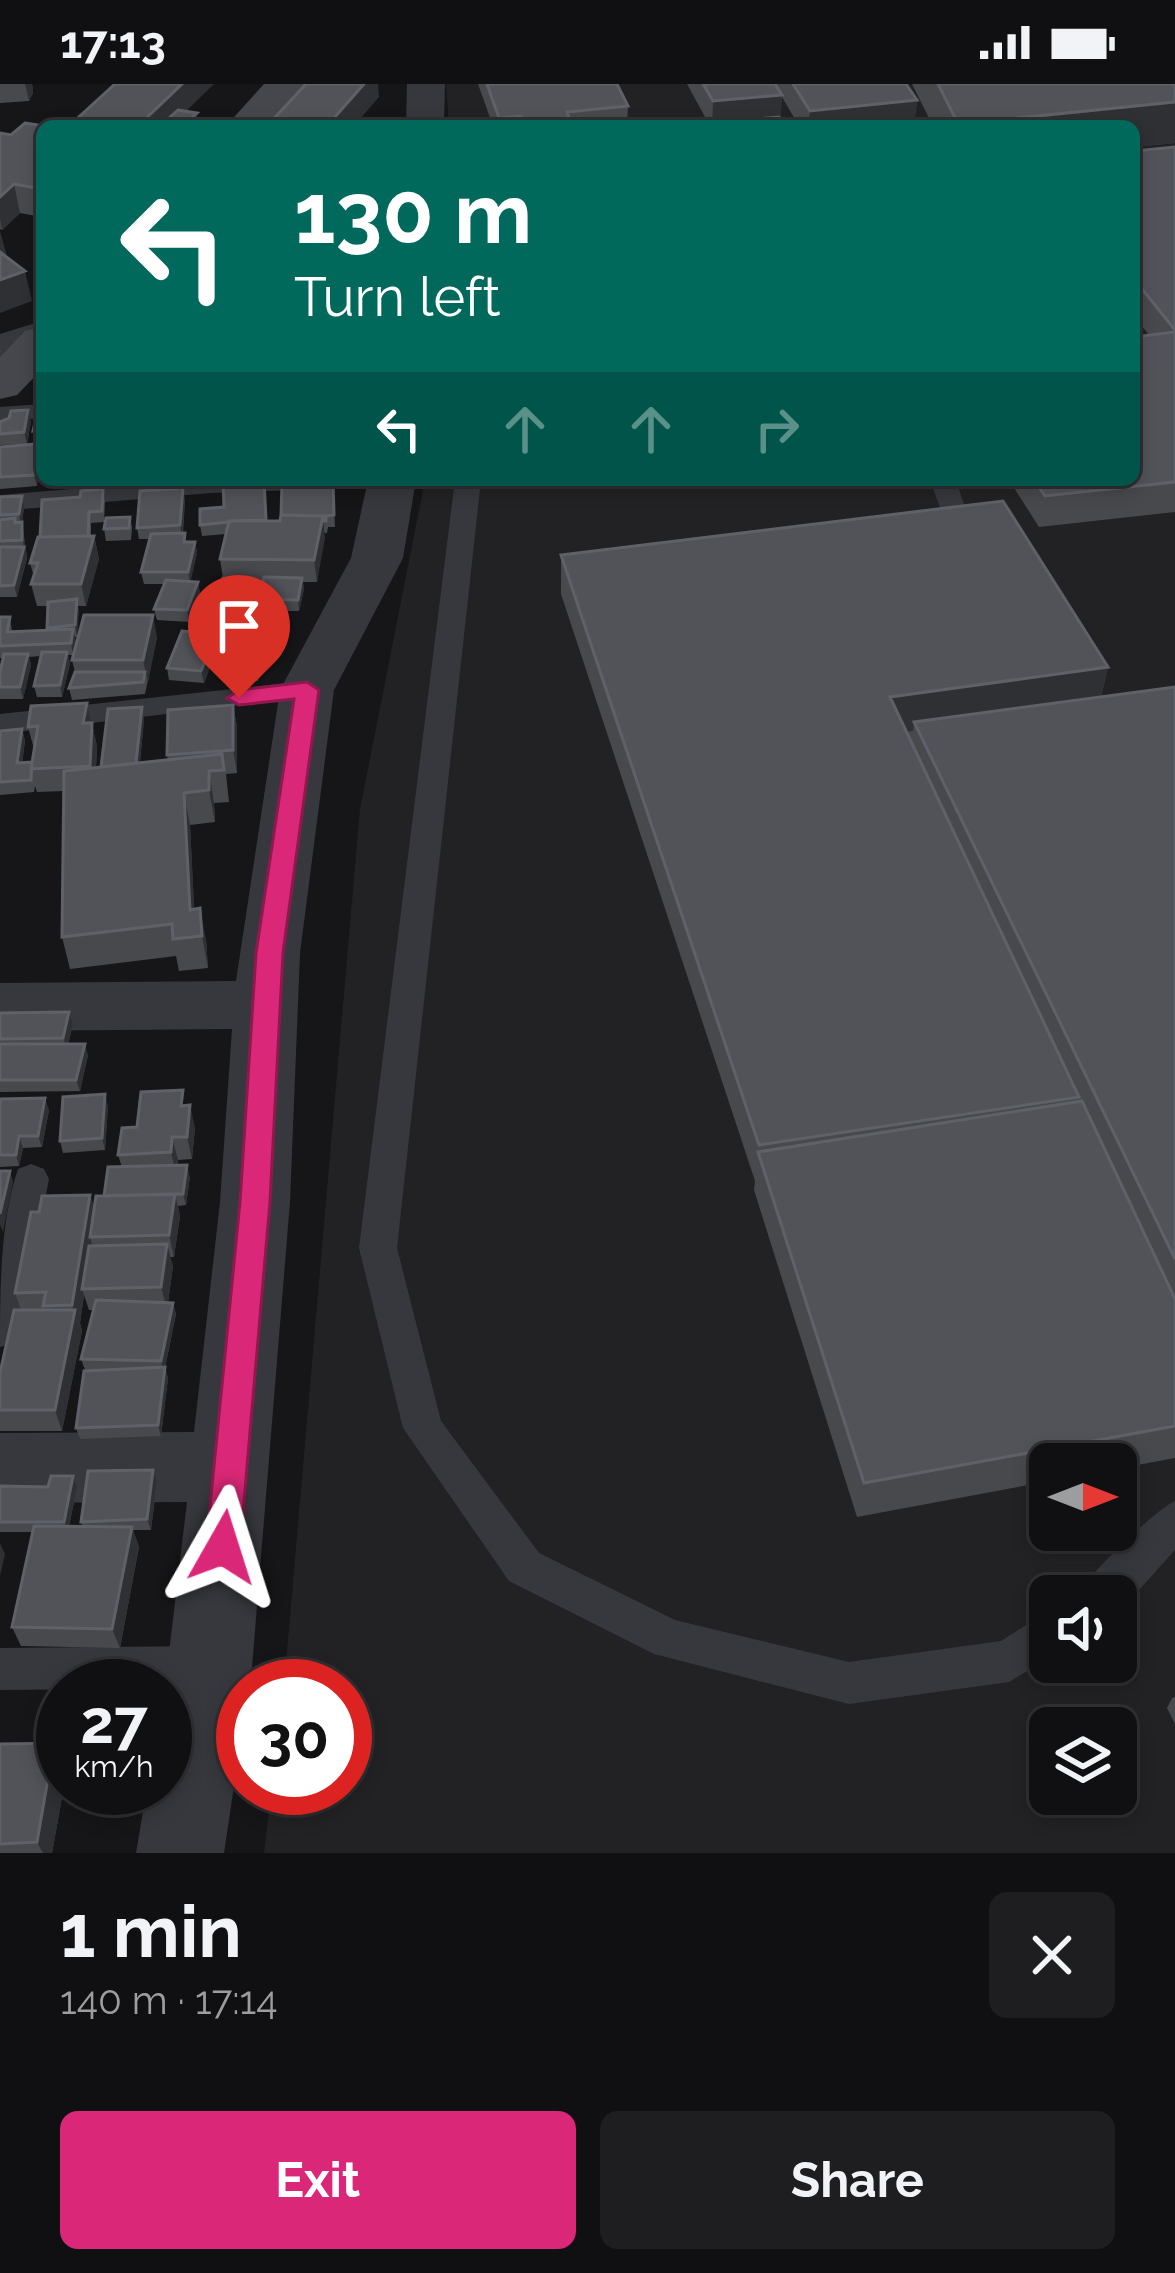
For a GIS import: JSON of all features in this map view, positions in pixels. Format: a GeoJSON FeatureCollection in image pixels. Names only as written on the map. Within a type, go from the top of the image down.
{"type":"FeatureCollection","features":[{"type":"Feature","properties":{"kind":"street"},"geometry":{"type":"LineString","coordinates":[[252,120],[286,84]]}},
{"type":"Feature","properties":{"kind":"street"},"geometry":{"type":"LineString","coordinates":[[425,120],[426,84]]}},
{"type":"Feature","properties":{"kind":"street"},"geometry":{"type":"LineString","coordinates":[[0,349],[36,340]]}},
{"type":"Feature","properties":{"kind":"street"},"geometry":{"type":"LineString","coordinates":[[0,385],[36,345]]}},
{"type":"Feature","properties":{"kind":"street"},"geometry":{"type":"LineString","coordinates":[[180,1853],[211,1667],[255,1202],[264,1004],[307,690],[377,558],[391,486]]}},
{"type":"Feature","properties":{"kind":"street"},"geometry":{"type":"LineString","coordinates":[[0,1007],[264,1004]]}},
{"type":"Feature","properties":{"kind":"street"},"geometry":{"type":"LineString","coordinates":[[0,1468],[231,1467]]}},
{"type":"Feature","properties":{"kind":"lane"},"geometry":{"type":"LineString","coordinates":[[0,414],[36,411]]}},
{"type":"Feature","properties":{"kind":"lane"},"geometry":{"type":"LineString","coordinates":[[0,503],[198,486]]}},
{"type":"Feature","properties":{"kind":"lane"},"geometry":{"type":"LineString","coordinates":[[467,486],[378,1248],[423,1428],[524,1568],[669,1639],[849,1683],[1009,1661],[1029,1646]]}},
{"type":"Feature","properties":{"kind":"lane"},"geometry":{"type":"LineString","coordinates":[[945,486],[959,529]]}},
{"type":"Feature","properties":{"kind":"lane"},"geometry":{"type":"LineString","coordinates":[[0,724],[307,690]]}},
{"type":"Feature","properties":{"kind":"lane"},"geometry":{"type":"LineString","coordinates":[[0,1331],[31,1179]]}},
{"type":"Feature","properties":{"kind":"lane"},"geometry":{"type":"LineString","coordinates":[[1125,1575],[1175,1520]]}},
{"type":"Feature","properties":{"kind":"lane"},"geometry":{"type":"LineString","coordinates":[[0,1669],[211,1667]]}},
{"type":"Feature","properties":{"kind":"shaded area"},"geometry":{"type":"Polygon","coordinates":[[[446,84],[1175,84],[1175,1853],[264,1853],[269,1815],[372,1815],[372,1659],[286,1659],[360,809],[424,486],[1140,486],[1140,120],[449,120],[446,84]]]}},
{"type":"Feature","properties":{"kind":"building"},"geometry":{"type":"Polygon","coordinates":[[[115,84],[182,84],[144,120],[76,120],[115,84]]]}},
{"type":"Feature","properties":{"kind":"building"},"geometry":{"type":"Polygon","coordinates":[[[306,84],[364,84],[332,120],[273,120],[306,84]]]}},
{"type":"Feature","properties":{"kind":"building"},"geometry":{"type":"Polygon","coordinates":[[[487,84],[617,84],[628,106],[567,112],[569,118],[499,118],[487,84]]]}},
{"type":"Feature","properties":{"kind":"building"},"geometry":{"type":"Polygon","coordinates":[[[703,84],[775,84],[782,95],[713,101],[703,84]]]}},
{"type":"Feature","properties":{"kind":"building"},"geometry":{"type":"Polygon","coordinates":[[[793,84],[906,84],[917,100],[810,111],[793,84]]]}},
{"type":"Feature","properties":{"kind":"building"},"geometry":{"type":"Polygon","coordinates":[[[938,84],[1175,84],[1175,102],[956,120],[938,84]]]}},
{"type":"Feature","properties":{"kind":"building"},"geometry":{"type":"Polygon","coordinates":[[[178,110],[197,113],[189,120],[168,119],[178,110]]]}},
{"type":"Feature","properties":{"kind":"building"},"geometry":{"type":"Polygon","coordinates":[[[25,123],[36,125],[36,188],[14,184],[0,197],[0,133],[11,135],[25,123]]]}},
{"type":"Feature","properties":{"kind":"building"},"geometry":{"type":"Polygon","coordinates":[[[1175,147],[1175,330],[1140,286],[1140,150],[1175,147]]]}},
{"type":"Feature","properties":{"kind":"building"},"geometry":{"type":"Polygon","coordinates":[[[0,252],[25,271],[0,280],[0,252]]]}},
{"type":"Feature","properties":{"kind":"building"},"geometry":{"type":"Polygon","coordinates":[[[1175,332],[1175,482],[1140,486],[1140,336],[1175,332]]]}},
{"type":"Feature","properties":{"kind":"building"},"geometry":{"type":"Polygon","coordinates":[[[28,410],[24,432],[0,434],[0,422],[11,411],[28,410]]]}},
{"type":"Feature","properties":{"kind":"building"},"geometry":{"type":"Polygon","coordinates":[[[36,444],[34,475],[0,477],[0,447],[36,444]]]}},
{"type":"Feature","properties":{"kind":"building"},"geometry":{"type":"Polygon","coordinates":[[[223,486],[264,486],[266,520],[200,525],[200,509],[224,507],[223,486]]]}},
{"type":"Feature","properties":{"kind":"building"},"geometry":{"type":"Polygon","coordinates":[[[282,486],[333,486],[334,515],[326,516],[326,521],[323,516],[281,515],[282,486]]]}},
{"type":"Feature","properties":{"kind":"building"},"geometry":{"type":"Polygon","coordinates":[[[1038,486],[1138,486],[1045,496],[1038,486]]]}},
{"type":"Feature","properties":{"kind":"building"},"geometry":{"type":"Polygon","coordinates":[[[183,488],[180,525],[137,528],[140,491],[183,488]]]}},
{"type":"Feature","properties":{"kind":"building"},"geometry":{"type":"Polygon","coordinates":[[[103,489],[102,511],[89,512],[88,536],[40,537],[42,500],[80,497],[81,491],[103,489]]]}},
{"type":"Feature","properties":{"kind":"building"},"geometry":{"type":"Polygon","coordinates":[[[22,496],[19,514],[0,515],[0,497],[22,496]]]}},
{"type":"Feature","properties":{"kind":"building"},"geometry":{"type":"Polygon","coordinates":[[[1003,501],[1108,667],[890,697],[1079,1097],[759,1145],[561,555],[1003,501]]]}},
{"type":"Feature","properties":{"kind":"building"},"geometry":{"type":"Polygon","coordinates":[[[281,515],[323,516],[314,560],[220,559],[229,521],[280,521],[281,515]]]}},
{"type":"Feature","properties":{"kind":"building"},"geometry":{"type":"Polygon","coordinates":[[[130,517],[129,528],[104,529],[106,518],[130,517]]]}},
{"type":"Feature","properties":{"kind":"building"},"geometry":{"type":"Polygon","coordinates":[[[15,518],[15,523],[22,522],[22,540],[0,541],[0,520],[15,518]]]}},
{"type":"Feature","properties":{"kind":"building"},"geometry":{"type":"Polygon","coordinates":[[[185,533],[184,542],[195,542],[188,572],[141,572],[151,534],[185,533]]]}},
{"type":"Feature","properties":{"kind":"building"},"geometry":{"type":"Polygon","coordinates":[[[94,536],[81,584],[31,584],[38,563],[30,563],[38,537],[94,536]]]}},
{"type":"Feature","properties":{"kind":"building"},"geometry":{"type":"Polygon","coordinates":[[[0,547],[24,547],[14,585],[0,586],[0,547]]]}},
{"type":"Feature","properties":{"kind":"building"},"geometry":{"type":"Polygon","coordinates":[[[264,577],[302,578],[298,600],[259,599],[264,577]]]}},
{"type":"Feature","properties":{"kind":"building"},"geometry":{"type":"Polygon","coordinates":[[[223,578],[252,578],[245,607],[215,607],[223,578]]]}},
{"type":"Feature","properties":{"kind":"building"},"geometry":{"type":"Polygon","coordinates":[[[166,580],[198,582],[187,610],[154,609],[166,580]]]}},
{"type":"Feature","properties":{"kind":"building"},"geometry":{"type":"Polygon","coordinates":[[[77,599],[75,625],[47,628],[48,602],[77,599]]]}},
{"type":"Feature","properties":{"kind":"building"},"geometry":{"type":"Polygon","coordinates":[[[84,615],[153,615],[143,660],[72,660],[84,615]]]}},
{"type":"Feature","properties":{"kind":"building"},"geometry":{"type":"Polygon","coordinates":[[[0,617],[10,617],[7,632],[73,629],[71,643],[0,646],[0,617]]]}},
{"type":"Feature","properties":{"kind":"building"},"geometry":{"type":"Polygon","coordinates":[[[233,628],[269,630],[256,670],[221,667],[233,628]]]}},
{"type":"Feature","properties":{"kind":"building"},"geometry":{"type":"Polygon","coordinates":[[[182,631],[216,634],[201,671],[167,668],[182,631]]]}},
{"type":"Feature","properties":{"kind":"building"},"geometry":{"type":"Polygon","coordinates":[[[42,652],[67,652],[60,685],[34,686],[42,652]]]}},
{"type":"Feature","properties":{"kind":"building"},"geometry":{"type":"Polygon","coordinates":[[[4,654],[28,654],[20,687],[0,687],[4,654]]]}},
{"type":"Feature","properties":{"kind":"building"},"geometry":{"type":"Polygon","coordinates":[[[75,672],[145,672],[143,682],[69,688],[75,672]]]}},
{"type":"Feature","properties":{"kind":"building"},"geometry":{"type":"Polygon","coordinates":[[[1175,687],[1175,1259],[914,722],[1175,687]]]}},
{"type":"Feature","properties":{"kind":"building"},"geometry":{"type":"Polygon","coordinates":[[[87,703],[83,723],[92,723],[90,766],[31,769],[38,726],[28,727],[31,706],[87,703]]]}},
{"type":"Feature","properties":{"kind":"building"},"geometry":{"type":"Polygon","coordinates":[[[233,705],[233,750],[167,755],[168,710],[233,705]]]}},
{"type":"Feature","properties":{"kind":"building"},"geometry":{"type":"Polygon","coordinates":[[[142,707],[136,763],[101,767],[108,709],[142,707]]]}},
{"type":"Feature","properties":{"kind":"building"},"geometry":{"type":"Polygon","coordinates":[[[22,729],[17,763],[32,762],[31,780],[0,782],[0,731],[22,729]]]}},
{"type":"Feature","properties":{"kind":"building"},"geometry":{"type":"Polygon","coordinates":[[[222,754],[224,770],[209,771],[209,790],[184,793],[190,910],[200,908],[202,936],[173,939],[172,924],[62,937],[64,771],[222,754]]]}},
{"type":"Feature","properties":{"kind":"building"},"geometry":{"type":"Polygon","coordinates":[[[69,1012],[63,1038],[0,1039],[0,1013],[69,1012]]]}},
{"type":"Feature","properties":{"kind":"building"},"geometry":{"type":"Polygon","coordinates":[[[0,1044],[85,1044],[76,1080],[0,1080],[0,1044]]]}},
{"type":"Feature","properties":{"kind":"building"},"geometry":{"type":"Polygon","coordinates":[[[183,1090],[181,1106],[190,1105],[187,1137],[172,1137],[171,1152],[118,1155],[122,1128],[137,1127],[141,1092],[183,1090]]]}},
{"type":"Feature","properties":{"kind":"building"},"geometry":{"type":"Polygon","coordinates":[[[105,1094],[102,1138],[60,1141],[63,1097],[105,1094]]]}},
{"type":"Feature","properties":{"kind":"building"},"geometry":{"type":"Polygon","coordinates":[[[45,1098],[38,1136],[19,1136],[16,1155],[0,1155],[0,1099],[45,1098]]]}},
{"type":"Feature","properties":{"kind":"building"},"geometry":{"type":"Polygon","coordinates":[[[1082,1101],[1175,1299],[1175,1426],[1082,1443],[1029,1443],[1029,1453],[864,1483],[758,1152],[1082,1101]]]}},
{"type":"Feature","properties":{"kind":"building"},"geometry":{"type":"Polygon","coordinates":[[[187,1165],[183,1194],[104,1196],[108,1167],[187,1165]]]}},
{"type":"Feature","properties":{"kind":"building"},"geometry":{"type":"Polygon","coordinates":[[[0,1171],[10,1171],[0,1214],[0,1171]]]}},
{"type":"Feature","properties":{"kind":"building"},"geometry":{"type":"Polygon","coordinates":[[[175,1194],[169,1235],[90,1237],[96,1196],[175,1194]]]}},
{"type":"Feature","properties":{"kind":"building"},"geometry":{"type":"Polygon","coordinates":[[[90,1195],[72,1305],[43,1306],[46,1292],[15,1293],[31,1212],[39,1212],[42,1196],[90,1195]]]}},
{"type":"Feature","properties":{"kind":"building"},"geometry":{"type":"Polygon","coordinates":[[[167,1244],[161,1287],[82,1289],[89,1246],[167,1244]]]}},
{"type":"Feature","properties":{"kind":"building"},"geometry":{"type":"Polygon","coordinates":[[[96,1300],[173,1303],[161,1361],[81,1359],[96,1300]]]}},
{"type":"Feature","properties":{"kind":"building"},"geometry":{"type":"Polygon","coordinates":[[[14,1310],[75,1310],[55,1410],[0,1410],[0,1373],[14,1310]]]}},
{"type":"Feature","properties":{"kind":"building"},"geometry":{"type":"Polygon","coordinates":[[[165,1367],[158,1425],[76,1428],[84,1371],[165,1367]]]}},
{"type":"Feature","properties":{"kind":"building"},"geometry":{"type":"Polygon","coordinates":[[[153,1470],[147,1519],[81,1522],[88,1471],[153,1470]]]}},
{"type":"Feature","properties":{"kind":"building"},"geometry":{"type":"Polygon","coordinates":[[[51,1476],[73,1476],[64,1522],[0,1522],[0,1486],[48,1487],[51,1476]]]}},
{"type":"Feature","properties":{"kind":"building"},"geometry":{"type":"Polygon","coordinates":[[[34,1526],[132,1527],[112,1629],[12,1627],[34,1526]]]}},
{"type":"Feature","properties":{"kind":"building"},"geometry":{"type":"Polygon","coordinates":[[[36,1743],[36,1815],[42,1815],[37,1842],[0,1844],[0,1744],[36,1743]]]}},
{"type":"Feature","properties":{"kind":"route"},"geometry":{"type":"LineString","coordinates":[[223,1547],[255,1202],[264,1004],[307,690],[239,698]]}}]}
